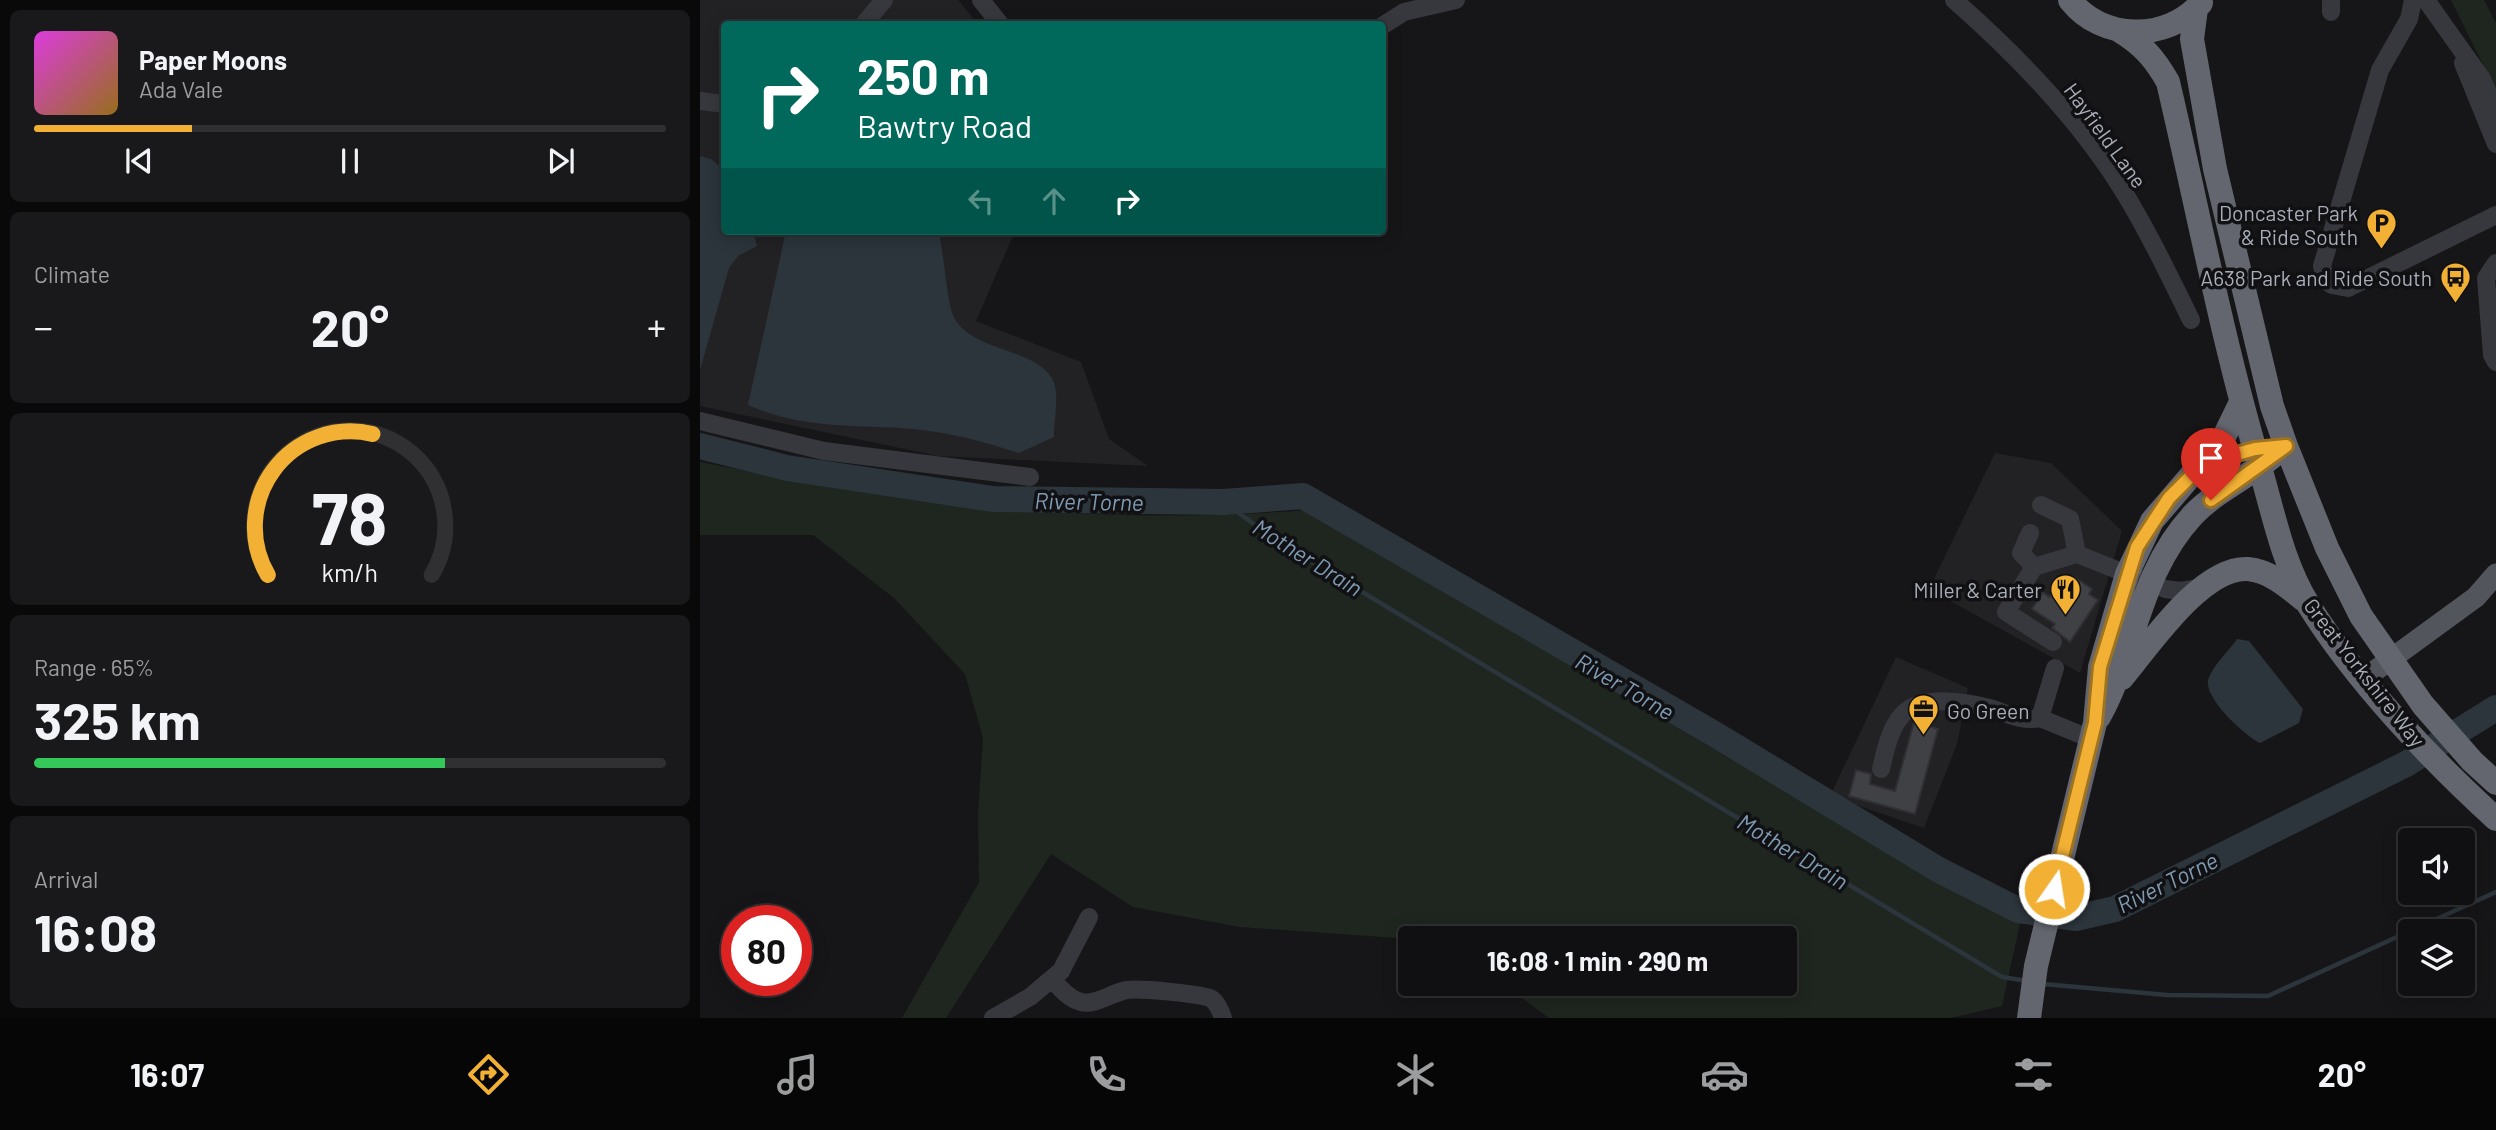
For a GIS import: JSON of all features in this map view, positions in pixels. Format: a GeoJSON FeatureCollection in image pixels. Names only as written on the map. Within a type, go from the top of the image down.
{"type":"FeatureCollection","features":[{"type":"Feature","properties":{"kind":"highway"},"geometry":{"type":"LineString","coordinates":[[2070,0],[2086,17],[2120,30],[2140,32],[2161,29],[2180,21],[2200,4]]}},
{"type":"Feature","properties":{"kind":"highway","name":"Great Yorkshire Way"},"geometry":{"type":"LineString","coordinates":[[2200,4],[2192,39],[2215,169],[2272,406],[2286,446],[2327,548],[2361,616],[2423,705],[2472,761],[2496,783]]}},
{"type":"Feature","properties":{"kind":"highway","name":"Great Yorkshire Way"},"geometry":{"type":"LineString","coordinates":[[2120,30],[2140,43],[2156,59],[2168,82],[2241,402],[2273,518],[2307,602],[2397,717],[2455,782],[2496,819]]}},
{"type":"Feature","properties":{"kind":"highway"},"geometry":{"type":"LineString","coordinates":[[2116,687],[2152,521],[2224,437],[2241,402]]}},
{"type":"Feature","properties":{"kind":"highway"},"geometry":{"type":"LineString","coordinates":[[2204,463],[2258,458],[2286,446]]}},
{"type":"Feature","properties":{"kind":"highway"},"geometry":{"type":"LineString","coordinates":[[2030,1006],[2042,937],[2093,731],[2100,667],[2138,578],[2165,552],[2194,514],[2258,458]]}},
{"type":"Feature","properties":{"kind":"highway"},"geometry":{"type":"LineString","coordinates":[[2093,731],[2116,687],[2200,588],[2234,570],[2249,569],[2267,574],[2307,602]]}},
{"type":"Feature","properties":{"kind":"main road"},"geometry":{"type":"LineString","coordinates":[[2365,678],[2476,597],[2496,574]]}},
{"type":"Feature","properties":{"kind":"street"},"geometry":{"type":"LineString","coordinates":[[866,21],[884,0]]}},
{"type":"Feature","properties":{"kind":"street"},"geometry":{"type":"LineString","coordinates":[[981,0],[998,21]]}},
{"type":"Feature","properties":{"kind":"street"},"geometry":{"type":"LineString","coordinates":[[1386,23],[1404,12],[1456,0]]}},
{"type":"Feature","properties":{"kind":"street","name":"Hayfield Lane"},"geometry":{"type":"LineString","coordinates":[[1954,0],[1992,34],[2057,104],[2109,169],[2192,320]]}},
{"type":"Feature","properties":{"kind":"street"},"geometry":{"type":"LineString","coordinates":[[2413,0],[2409,19],[2379,74],[2322,266],[2323,275],[2332,285],[2348,288],[2496,215]]}},
{"type":"Feature","properties":{"kind":"street"},"geometry":{"type":"LineString","coordinates":[[2426,0],[2482,79],[2496,111]]}},
{"type":"Feature","properties":{"kind":"street"},"geometry":{"type":"LineString","coordinates":[[2455,41],[2496,144]]}},
{"type":"Feature","properties":{"kind":"street"},"geometry":{"type":"LineString","coordinates":[[700,102],[721,104]]}},
{"type":"Feature","properties":{"kind":"street"},"geometry":{"type":"LineString","coordinates":[[2496,263],[2486,278],[2492,355],[2496,362]]}},
{"type":"Feature","properties":{"kind":"street"},"geometry":{"type":"LineString","coordinates":[[700,421],[824,451],[1030,477]]}},
{"type":"Feature","properties":{"kind":"street"},"geometry":{"type":"LineString","coordinates":[[2041,505],[2070,519],[2077,554]]}},
{"type":"Feature","properties":{"kind":"street"},"geometry":{"type":"LineString","coordinates":[[2030,533],[2021,553],[2034,567]]}},
{"type":"Feature","properties":{"kind":"street"},"geometry":{"type":"LineString","coordinates":[[2053,642],[2006,612],[2034,567],[2077,554],[2180,591],[2200,588]]}},
{"type":"Feature","properties":{"kind":"street"},"geometry":{"type":"LineString","coordinates":[[2040,718],[2055,668]]}},
{"type":"Feature","properties":{"kind":"street"},"geometry":{"type":"LineString","coordinates":[[1881,769],[1887,744],[1903,713],[1922,705],[1963,700],[2021,719],[2040,718],[2093,731]]}},
{"type":"Feature","properties":{"kind":"street"},"geometry":{"type":"LineString","coordinates":[[993,1018],[1030,997],[1060,971],[1089,917]]}},
{"type":"Feature","properties":{"kind":"street"},"geometry":{"type":"LineString","coordinates":[[1052,979],[1080,1002],[1088,1003],[1118,992],[1139,989],[1171,994],[1200,994],[1213,1000],[1223,1018]]}},
{"type":"Feature","properties":{"kind":"shaded area"},"geometry":{"type":"Polygon","coordinates":[[[700,0],[958,0],[976,21],[721,21],[721,235],[1013,235],[976,321],[1081,362],[1109,439],[1148,466],[938,456],[700,406],[700,0]]]}},
{"type":"Feature","properties":{"kind":"shaded area"},"geometry":{"type":"Polygon","coordinates":[[[2451,0],[2484,0],[2496,23],[2496,91],[2451,0]]]}},
{"type":"Feature","properties":{"kind":"shaded area"},"geometry":{"type":"Polygon","coordinates":[[[700,156],[711,159],[721,167],[721,235],[754,235],[757,246],[738,256],[729,268],[700,370],[700,156]]]}},
{"type":"Feature","properties":{"kind":"shaded area"},"geometry":{"type":"Polygon","coordinates":[[[785,235],[939,235],[950,304],[956,321],[979,339],[1036,363],[1047,372],[1054,383],[1056,402],[1054,437],[1019,453],[940,432],[810,422],[790,419],[748,405],[785,235]]]}},
{"type":"Feature","properties":{"kind":"shaded area"},"geometry":{"type":"Polygon","coordinates":[[[1995,453],[2051,463],[2122,531],[2080,673],[1929,589],[1995,453]]]}},
{"type":"Feature","properties":{"kind":"shaded area"},"geometry":{"type":"Polygon","coordinates":[[[700,462],[851,489],[1002,508],[1154,515],[1307,510],[1960,894],[2021,919],[2002,1006],[1951,1018],[1549,1018],[1519,996],[1797,996],[1797,926],[1398,926],[1398,938],[1240,927],[1133,907],[1051,854],[946,1018],[902,1018],[979,882],[978,814],[983,738],[965,674],[894,598],[813,535],[700,535],[700,462]]]}},
{"type":"Feature","properties":{"kind":"shaded area"},"geometry":{"type":"Polygon","coordinates":[[[2237,639],[2249,641],[2303,709],[2299,723],[2260,743],[2227,716],[2209,689],[2208,681],[2213,670],[2237,639]]]}},
{"type":"Feature","properties":{"kind":"shaded area"},"geometry":{"type":"Polygon","coordinates":[[[1896,657],[1968,688],[1957,744],[1924,828],[1830,796],[1896,657]]]}},
{"type":"Feature","properties":{"kind":"building","name":"Miller & Carter"},"geometry":{"type":"Polygon","coordinates":[[[2073,576],[2092,589],[2089,594],[2098,600],[2070,642],[2052,628],[2055,624],[2032,609],[2043,592],[2049,597],[2061,579],[2069,584],[2073,576]]]}},
{"type":"Feature","properties":{"kind":"building"},"geometry":{"type":"Polygon","coordinates":[[[1914,722],[1938,729],[1915,814],[1849,796],[1856,770],[1871,774],[1870,784],[1895,791],[1914,722]]]}},
{"type":"Feature","properties":{"kind":"waterway","name":"River Torne"},"geometry":{"type":"LineString","coordinates":[[700,446],[787,468],[993,499],[1224,502],[1303,496],[1716,735],[1939,870],[2018,910],[2076,918],[2115,909],[2406,764],[2496,708]]}},
{"type":"Feature","properties":{"kind":"waterway","name":"Mother Drain"},"geometry":{"type":"LineString","coordinates":[[1224,502],[1274,539],[2002,977],[2027,981]]}},
{"type":"Feature","properties":{"kind":"waterway","name":"Mother Drain"},"geometry":{"type":"LineString","coordinates":[[2436,919],[2496,892]]}},
{"type":"Feature","properties":{"kind":"waterway","name":"Mother Drain"},"geometry":{"type":"LineString","coordinates":[[2043,984],[2167,995],[2268,996],[2398,936]]}},
{"type":"Feature","properties":{"kind":"place","name":"Doncaster Park & Ride South"},"geometry":{"type":"Point","coordinates":[2381,251]}},
{"type":"Feature","properties":{"kind":"place","name":"A638 Park and Ride South"},"geometry":{"type":"Point","coordinates":[2455,304]}},
{"type":"Feature","properties":{"kind":"place","name":"Miller & Carter"},"geometry":{"type":"Point","coordinates":[2065,616]}},
{"type":"Feature","properties":{"kind":"place","name":"Go Green"},"geometry":{"type":"Point","coordinates":[1924,737]}},
{"type":"Feature","properties":{"kind":"route"},"geometry":{"type":"LineString","coordinates":[[2054,889],[2095,723],[2100,667],[2110,626],[2137,547],[2169,498],[2204,463],[2255,449],[2286,446],[2211,500]]}}]}
